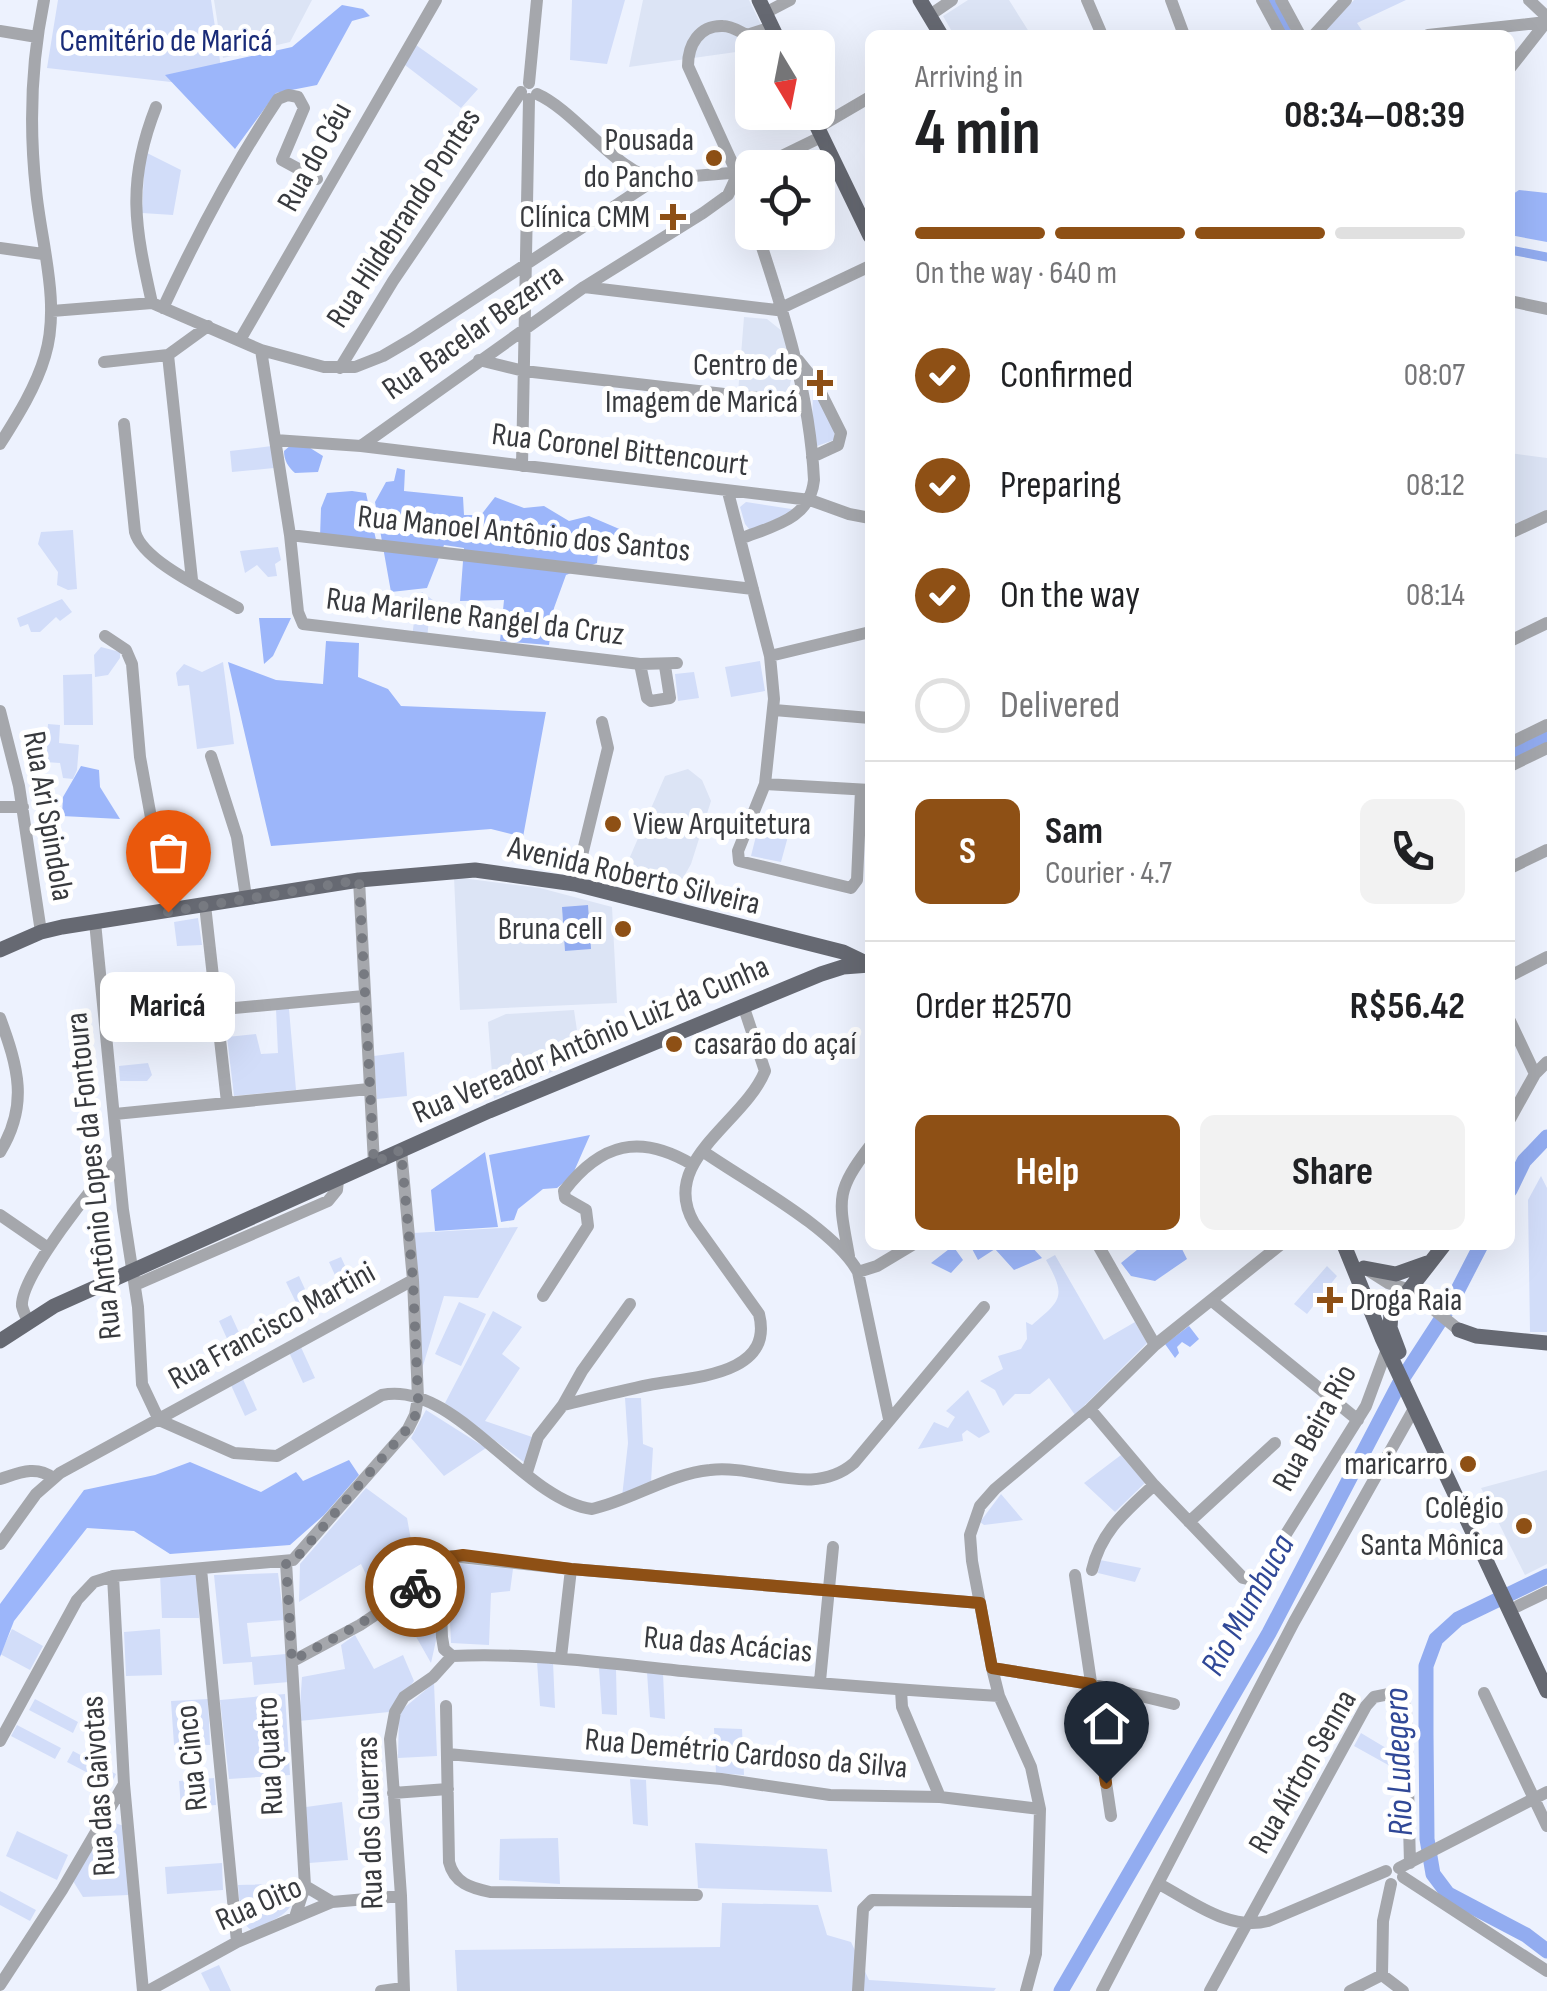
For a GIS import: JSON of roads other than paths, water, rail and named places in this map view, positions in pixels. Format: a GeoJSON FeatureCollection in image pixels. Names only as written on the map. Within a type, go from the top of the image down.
{"type":"FeatureCollection","features":[{"type":"Feature","properties":{"kind":"main road"},"geometry":{"type":"LineString","coordinates":[[920,0],[938,30]]}},
{"type":"Feature","properties":{"kind":"main road"},"geometry":{"type":"LineString","coordinates":[[818,130],[865,226]]}},
{"type":"Feature","properties":{"kind":"main road","name":"Avenida Roberto Silveira"},"geometry":{"type":"LineString","coordinates":[[0,950],[41,932],[95,922],[359,880],[476,870],[575,884],[843,952],[865,963]]}},
{"type":"Feature","properties":{"kind":"main road","name":"Avenida Roberto Silveira"},"geometry":{"type":"LineString","coordinates":[[843,952],[865,953]]}},
{"type":"Feature","properties":{"kind":"main road","name":"Rua Vereador Antônio Luiz da Cunha"},"geometry":{"type":"LineString","coordinates":[[0,1341],[28,1321],[133,1278],[401,1150],[743,1005],[837,968],[865,965]]}},
{"type":"Feature","properties":{"kind":"main road"},"geometry":{"type":"LineString","coordinates":[[1346,1250],[1501,1580],[1547,1668]]}},
{"type":"Feature","properties":{"kind":"main road"},"geometry":{"type":"LineString","coordinates":[[1392,1353],[1390,1317],[1416,1294],[1440,1250]]}},
{"type":"Feature","properties":{"kind":"main road"},"geometry":{"type":"LineString","coordinates":[[1364,1268],[1396,1274],[1432,1261]]}},
{"type":"Feature","properties":{"kind":"main road"},"geometry":{"type":"LineString","coordinates":[[1458,1330],[1476,1336],[1547,1343]]}},
{"type":"Feature","properties":{"kind":"main road"},"geometry":{"type":"LineString","coordinates":[[1514,1603],[1547,1691]]}},
{"type":"Feature","properties":{"kind":"street"},"geometry":{"type":"LineString","coordinates":[[0,444],[45,356],[52,310],[33,154],[34,62],[44,0]]}},
{"type":"Feature","properties":{"kind":"street","name":"Rua do Céu"},"geometry":{"type":"LineString","coordinates":[[240,340],[436,0]]}},
{"type":"Feature","properties":{"kind":"street"},"geometry":{"type":"LineString","coordinates":[[522,466],[526,94],[536,0]]}},
{"type":"Feature","properties":{"kind":"street"},"geometry":{"type":"LineString","coordinates":[[735,161],[688,66],[692,45],[706,30],[725,26],[748,35],[766,13],[790,0]]}},
{"type":"Feature","properties":{"kind":"street"},"geometry":{"type":"LineString","coordinates":[[930,15],[952,0]]}},
{"type":"Feature","properties":{"kind":"street"},"geometry":{"type":"LineString","coordinates":[[1087,0],[1100,30]]}},
{"type":"Feature","properties":{"kind":"street"},"geometry":{"type":"LineString","coordinates":[[1170,0],[1182,30]]}},
{"type":"Feature","properties":{"kind":"street"},"geometry":{"type":"LineString","coordinates":[[1262,0],[1278,30]]}},
{"type":"Feature","properties":{"kind":"street"},"geometry":{"type":"LineString","coordinates":[[1281,0],[1297,30]]}},
{"type":"Feature","properties":{"kind":"street"},"geometry":{"type":"LineString","coordinates":[[1319,30],[1346,0]]}},
{"type":"Feature","properties":{"kind":"street"},"geometry":{"type":"LineString","coordinates":[[1529,0],[1547,20]]}},
{"type":"Feature","properties":{"kind":"street"},"geometry":{"type":"LineString","coordinates":[[1468,30],[1547,20]]}},
{"type":"Feature","properties":{"kind":"street"},"geometry":{"type":"LineString","coordinates":[[1515,62],[1547,20]]}},
{"type":"Feature","properties":{"kind":"street"},"geometry":{"type":"LineString","coordinates":[[0,31],[37,37]]}},
{"type":"Feature","properties":{"kind":"street"},"geometry":{"type":"LineString","coordinates":[[158,306],[242,152],[278,100],[288,94],[298,97],[304,114],[282,160],[318,179]]}},
{"type":"Feature","properties":{"kind":"street"},"geometry":{"type":"LineString","coordinates":[[526,94],[582,126],[636,174],[658,180],[735,174]]}},
{"type":"Feature","properties":{"kind":"street","name":"Rua Hildebrando Pontes"},"geometry":{"type":"LineString","coordinates":[[340,368],[394,280],[526,94]]}},
{"type":"Feature","properties":{"kind":"street"},"geometry":{"type":"LineString","coordinates":[[835,116],[865,100]]}},
{"type":"Feature","properties":{"kind":"street"},"geometry":{"type":"LineString","coordinates":[[156,107],[141,144],[135,192],[138,236],[158,306]]}},
{"type":"Feature","properties":{"kind":"street"},"geometry":{"type":"LineString","coordinates":[[778,150],[810,130]]}},
{"type":"Feature","properties":{"kind":"street"},"geometry":{"type":"LineString","coordinates":[[635,192],[636,174]]}},
{"type":"Feature","properties":{"kind":"street"},"geometry":{"type":"LineString","coordinates":[[52,310],[158,306],[260,350],[340,368],[354,367],[383,356],[658,180]]}},
{"type":"Feature","properties":{"kind":"street","name":"Rua Bacelar Bezerra"},"geometry":{"type":"LineString","coordinates":[[361,446],[584,287],[704,213],[728,195],[735,183]]}},
{"type":"Feature","properties":{"kind":"street"},"geometry":{"type":"LineString","coordinates":[[0,248],[43,254]]}},
{"type":"Feature","properties":{"kind":"street"},"geometry":{"type":"LineString","coordinates":[[740,540],[794,517],[810,500],[814,480],[796,358],[763,250]]}},
{"type":"Feature","properties":{"kind":"street"},"geometry":{"type":"LineString","coordinates":[[584,287],[702,303],[784,309],[865,268]]}},
{"type":"Feature","properties":{"kind":"street"},"geometry":{"type":"LineString","coordinates":[[1515,302],[1547,309]]}},
{"type":"Feature","properties":{"kind":"street"},"geometry":{"type":"LineString","coordinates":[[104,362],[168,356],[208,326]]}},
{"type":"Feature","properties":{"kind":"street"},"geometry":{"type":"LineString","coordinates":[[260,350],[290,534]]}},
{"type":"Feature","properties":{"kind":"street"},"geometry":{"type":"LineString","coordinates":[[168,356],[192,580]]}},
{"type":"Feature","properties":{"kind":"street"},"geometry":{"type":"LineString","coordinates":[[796,358],[815,381],[842,434],[838,444],[812,457]]}},
{"type":"Feature","properties":{"kind":"street"},"geometry":{"type":"LineString","coordinates":[[479,360],[524,370],[803,403]]}},
{"type":"Feature","properties":{"kind":"street"},"geometry":{"type":"LineString","coordinates":[[124,424],[138,540],[155,558],[238,608]]}},
{"type":"Feature","properties":{"kind":"street"},"geometry":{"type":"LineString","coordinates":[[275,440],[361,446]]}},
{"type":"Feature","properties":{"kind":"street","name":"Rua Coronel Bittencourt"},"geometry":{"type":"LineString","coordinates":[[361,446],[810,500],[865,517]]}},
{"type":"Feature","properties":{"kind":"street"},"geometry":{"type":"LineString","coordinates":[[728,492],[770,656],[774,710],[765,784],[738,858],[744,864],[848,889],[854,887],[865,790],[765,784]]}},
{"type":"Feature","properties":{"kind":"street"},"geometry":{"type":"LineString","coordinates":[[1515,532],[1547,516]]}},
{"type":"Feature","properties":{"kind":"street","name":"Rua Manoel Antônio dos Santos"},"geometry":{"type":"LineString","coordinates":[[290,534],[752,589]]}},
{"type":"Feature","properties":{"kind":"street","name":"Rua Marilene Rangel da Cruz"},"geometry":{"type":"LineString","coordinates":[[290,534],[298,612],[303,624],[671,665],[670,698],[647,698],[640,664]]}},
{"type":"Feature","properties":{"kind":"street"},"geometry":{"type":"LineString","coordinates":[[1515,639],[1547,623]]}},
{"type":"Feature","properties":{"kind":"street"},"geometry":{"type":"LineString","coordinates":[[770,656],[865,633]]}},
{"type":"Feature","properties":{"kind":"street"},"geometry":{"type":"LineString","coordinates":[[104,636],[126,650],[134,685],[140,757],[168,912]]}},
{"type":"Feature","properties":{"kind":"street"},"geometry":{"type":"LineString","coordinates":[[774,710],[865,718]]}},
{"type":"Feature","properties":{"kind":"street","name":"Rua Ari Spindola"},"geometry":{"type":"LineString","coordinates":[[0,711],[5,748],[23,807],[41,932]]}},
{"type":"Feature","properties":{"kind":"street"},"geometry":{"type":"LineString","coordinates":[[575,884],[608,748],[602,722]]}},
{"type":"Feature","properties":{"kind":"street"},"geometry":{"type":"LineString","coordinates":[[1515,741],[1547,726]]}},
{"type":"Feature","properties":{"kind":"street"},"geometry":{"type":"LineString","coordinates":[[1515,764],[1547,748]]}},
{"type":"Feature","properties":{"kind":"street"},"geometry":{"type":"LineString","coordinates":[[211,756],[237,837],[246,898]]}},
{"type":"Feature","properties":{"kind":"street"},"geometry":{"type":"LineString","coordinates":[[0,806],[23,807]]}},
{"type":"Feature","properties":{"kind":"street"},"geometry":{"type":"LineString","coordinates":[[1515,866],[1547,850]]}},
{"type":"Feature","properties":{"kind":"street"},"geometry":{"type":"LineString","coordinates":[[359,880],[374,1163]]}},
{"type":"Feature","properties":{"kind":"street"},"geometry":{"type":"LineString","coordinates":[[205,905],[227,1102]]}},
{"type":"Feature","properties":{"kind":"street","name":"Rua Antônio Lopes da Fontoura"},"geometry":{"type":"LineString","coordinates":[[95,922],[142,1384],[158,1420]]}},
{"type":"Feature","properties":{"kind":"street"},"geometry":{"type":"LineString","coordinates":[[1515,974],[1547,958]]}},
{"type":"Feature","properties":{"kind":"street"},"geometry":{"type":"LineString","coordinates":[[106,1020],[364,996]]}},
{"type":"Feature","properties":{"kind":"street"},"geometry":{"type":"LineString","coordinates":[[563,1405],[719,1373],[745,1360],[756,1347],[761,1322],[755,1305],[686,1209],[682,1191],[693,1165],[765,1071],[743,1005]]}},
{"type":"Feature","properties":{"kind":"street"},"geometry":{"type":"LineString","coordinates":[[0,1018],[20,1098],[17,1117],[0,1152]]}},
{"type":"Feature","properties":{"kind":"street"},"geometry":{"type":"LineString","coordinates":[[1515,1030],[1536,1074]]}},
{"type":"Feature","properties":{"kind":"street"},"geometry":{"type":"LineString","coordinates":[[1515,1110],[1547,1062]]}},
{"type":"Feature","properties":{"kind":"street"},"geometry":{"type":"LineString","coordinates":[[115,1114],[369,1089]]}},
{"type":"Feature","properties":{"kind":"street"},"geometry":{"type":"LineString","coordinates":[[543,1296],[588,1226],[586,1210],[565,1198],[564,1191],[591,1163],[612,1149],[638,1146],[668,1150],[693,1165]]}},
{"type":"Feature","properties":{"kind":"street"},"geometry":{"type":"LineString","coordinates":[[0,1740],[77,1600],[94,1582],[113,1576],[286,1562],[298,1556],[415,1416],[418,1398],[413,1280],[401,1150]]}},
{"type":"Feature","properties":{"kind":"street"},"geometry":{"type":"LineString","coordinates":[[704,1152],[828,1237],[849,1256],[858,1272],[889,1418]]}},
{"type":"Feature","properties":{"kind":"street"},"geometry":{"type":"LineString","coordinates":[[849,1256],[840,1200],[842,1187],[865,1153]]}},
{"type":"Feature","properties":{"kind":"street"},"geometry":{"type":"LineString","coordinates":[[28,1321],[22,1309],[24,1297],[48,1248],[118,1159]]}},
{"type":"Feature","properties":{"kind":"street"},"geometry":{"type":"LineString","coordinates":[[0,1215],[48,1248]]}},
{"type":"Feature","properties":{"kind":"street"},"geometry":{"type":"LineString","coordinates":[[828,1237],[843,1222]]}},
{"type":"Feature","properties":{"kind":"street"},"geometry":{"type":"LineString","coordinates":[[858,1272],[904,1250]]}},
{"type":"Feature","properties":{"kind":"street"},"geometry":{"type":"LineString","coordinates":[[1101,1250],[1156,1345]]}},
{"type":"Feature","properties":{"kind":"street"},"geometry":{"type":"LineString","coordinates":[[1026,1991],[1036,1954],[1040,1809],[1031,1766],[999,1696],[970,1535],[980,1506],[995,1489],[1090,1409],[1156,1345],[1274,1250]]}},
{"type":"Feature","properties":{"kind":"street"},"geometry":{"type":"LineString","coordinates":[[1346,1250],[1384,1282],[1416,1294],[1458,1330]]}},
{"type":"Feature","properties":{"kind":"street","name":"Rua Francisco Martini"},"geometry":{"type":"LineString","coordinates":[[53,1478],[413,1280]]}},
{"type":"Feature","properties":{"kind":"street"},"geometry":{"type":"LineString","coordinates":[[1211,1300],[1358,1420]]}},
{"type":"Feature","properties":{"kind":"street"},"geometry":{"type":"LineString","coordinates":[[528,1472],[538,1437],[630,1304]]}},
{"type":"Feature","properties":{"kind":"street"},"geometry":{"type":"LineString","coordinates":[[158,1420],[234,1453],[277,1456],[382,1395],[399,1392],[418,1398],[468,1427],[546,1490],[578,1508],[592,1510],[693,1472],[716,1469],[796,1480],[819,1479],[844,1471],[854,1463],[984,1307]]}},
{"type":"Feature","properties":{"kind":"street","name":"Rua Beira Rio"},"geometry":{"type":"LineString","coordinates":[[1189,1522],[1243,1578],[1252,1580],[1261,1574],[1358,1420],[1392,1353]]}},
{"type":"Feature","properties":{"kind":"street"},"geometry":{"type":"LineString","coordinates":[[1102,1991],[1414,1398]]}},
{"type":"Feature","properties":{"kind":"street"},"geometry":{"type":"LineString","coordinates":[[1090,1409],[1189,1522],[1276,1443]]}},
{"type":"Feature","properties":{"kind":"street"},"geometry":{"type":"LineString","coordinates":[[0,1479],[38,1470],[53,1478],[36,1494],[0,1544]]}},
{"type":"Feature","properties":{"kind":"street"},"geometry":{"type":"LineString","coordinates":[[1092,1570],[1097,1550],[1110,1527],[1154,1485]]}},
{"type":"Feature","properties":{"kind":"street"},"geometry":{"type":"LineString","coordinates":[[820,1680],[833,1547]]}},
{"type":"Feature","properties":{"kind":"street"},"geometry":{"type":"LineString","coordinates":[[292,1661],[408,1593],[451,1556],[980,1603]]}},
{"type":"Feature","properties":{"kind":"street","name":"Rua Quatro"},"geometry":{"type":"LineString","coordinates":[[286,1562],[305,1886],[295,1917]]}},
{"type":"Feature","properties":{"kind":"street"},"geometry":{"type":"LineString","coordinates":[[440,1563],[442,1637],[444,1649],[452,1656]]}},
{"type":"Feature","properties":{"kind":"street","name":"Rua Cinco"},"geometry":{"type":"LineString","coordinates":[[201,1569],[237,1942]]}},
{"type":"Feature","properties":{"kind":"street"},"geometry":{"type":"LineString","coordinates":[[562,1657],[571,1569]]}},
{"type":"Feature","properties":{"kind":"street"},"geometry":{"type":"LineString","coordinates":[[1074,1575],[1110,1816]]}},
{"type":"Feature","properties":{"kind":"street","name":"Rua das Gaivotas"},"geometry":{"type":"LineString","coordinates":[[113,1576],[124,1784],[146,1991]]}},
{"type":"Feature","properties":{"kind":"street"},"geometry":{"type":"LineString","coordinates":[[1514,1603],[1547,1592]]}},
{"type":"Feature","properties":{"kind":"street","name":"Rua das Acácias"},"geometry":{"type":"LineString","coordinates":[[452,1656],[562,1657],[704,1673],[999,1696]]}},
{"type":"Feature","properties":{"kind":"street","name":"Rua dos Guerras"},"geometry":{"type":"LineString","coordinates":[[403,1990],[390,1739],[399,1704],[452,1656]]}},
{"type":"Feature","properties":{"kind":"street"},"geometry":{"type":"LineString","coordinates":[[992,1668],[1091,1684],[1174,1704]]}},
{"type":"Feature","properties":{"kind":"street"},"geometry":{"type":"LineString","coordinates":[[901,1690],[902,1707],[940,1798]]}},
{"type":"Feature","properties":{"kind":"street","name":"Rua Aírton Senna"},"geometry":{"type":"LineString","coordinates":[[1210,1991],[1366,1706],[1384,1693],[1394,1693],[1403,1700],[1406,1710],[1401,1874]]}},
{"type":"Feature","properties":{"kind":"street"},"geometry":{"type":"LineString","coordinates":[[1484,1693],[1547,1826]]}},
{"type":"Feature","properties":{"kind":"street"},"geometry":{"type":"LineString","coordinates":[[446,1706],[452,1872],[468,1887],[490,1892],[697,1895]]}},
{"type":"Feature","properties":{"kind":"street","name":"Rua Demétrio Cardoso da Silva"},"geometry":{"type":"LineString","coordinates":[[448,1754],[720,1778],[830,1796],[940,1798],[1040,1809]]}},
{"type":"Feature","properties":{"kind":"street"},"geometry":{"type":"LineString","coordinates":[[0,1985],[124,1784]]}},
{"type":"Feature","properties":{"kind":"street"},"geometry":{"type":"LineString","coordinates":[[393,1792],[448,1789]]}},
{"type":"Feature","properties":{"kind":"street"},"geometry":{"type":"LineString","coordinates":[[1159,1884],[1230,1920],[1248,1925],[1268,1921],[1354,1886],[1401,1874],[1439,1846],[1547,1792]]}},
{"type":"Feature","properties":{"kind":"street"},"geometry":{"type":"LineString","coordinates":[[107,1813],[128,1819]]}},
{"type":"Feature","properties":{"kind":"street"},"geometry":{"type":"LineString","coordinates":[[1401,1874],[1547,1971]]}},
{"type":"Feature","properties":{"kind":"street"},"geometry":{"type":"LineString","coordinates":[[1400,1991],[1382,1975],[1383,1921],[1401,1874]]}},
{"type":"Feature","properties":{"kind":"street"},"geometry":{"type":"LineString","coordinates":[[305,1886],[332,1902]]}},
{"type":"Feature","properties":{"kind":"street","name":"Rua Oito"},"geometry":{"type":"LineString","coordinates":[[146,1991],[237,1942],[332,1902],[401,1896]]}},
{"type":"Feature","properties":{"kind":"street"},"geometry":{"type":"LineString","coordinates":[[858,1991],[863,1909],[872,1900],[1035,1902]]}},
{"type":"Feature","properties":{"kind":"street"},"geometry":{"type":"LineString","coordinates":[[1354,1989],[1382,1975]]}},
{"type":"Feature","properties":{"kind":"street"},"geometry":{"type":"LineString","coordinates":[[1354,1989],[1376,1991]]}},
{"type":"Feature","properties":{"kind":"street"},"geometry":{"type":"LineString","coordinates":[[381,1991],[403,1990]]}},
{"type":"Feature","properties":{"kind":"waterway"},"geometry":{"type":"LineString","coordinates":[[1270,0],[1286,29]]}},
{"type":"Feature","properties":{"kind":"waterway"},"geometry":{"type":"LineString","coordinates":[[1515,251],[1547,257]]}},
{"type":"Feature","properties":{"kind":"waterway"},"geometry":{"type":"LineString","coordinates":[[1515,753],[1547,737]]}},
{"type":"Feature","properties":{"kind":"waterway","name":"Rio Mumbuca"},"geometry":{"type":"LineString","coordinates":[[1515,1180],[1524,1161],[1547,1137]]}},
{"type":"Feature","properties":{"kind":"waterway","name":"Rio Mumbuca"},"geometry":{"type":"LineString","coordinates":[[1061,1991],[1269,1633],[1399,1384],[1449,1307],[1478,1250]]}},
{"type":"Feature","properties":{"kind":"waterway","name":"Rio Ludegero"},"geometry":{"type":"LineString","coordinates":[[1547,1576],[1458,1619],[1436,1639],[1426,1666],[1427,1839],[1433,1874],[1448,1894],[1526,1935],[1547,1951]]}},
{"type":"Feature","properties":{"kind":"place","name":"Pousada do Pancho"},"geometry":{"type":"Point","coordinates":[714,158]}},
{"type":"Feature","properties":{"kind":"place","name":"Clínica CMM"},"geometry":{"type":"Point","coordinates":[673,217]}},
{"type":"Feature","properties":{"kind":"place","name":"Centro de Imagem de Maricá"},"geometry":{"type":"Point","coordinates":[820,383]}},
{"type":"Feature","properties":{"kind":"place","name":"View Arquitetura"},"geometry":{"type":"Point","coordinates":[613,824]}},
{"type":"Feature","properties":{"kind":"place","name":"Maricá"},"geometry":{"type":"Point","coordinates":[168,912]}},
{"type":"Feature","properties":{"kind":"place","name":"Bruna cell"},"geometry":{"type":"Point","coordinates":[623,929]}},
{"type":"Feature","properties":{"kind":"place","name":"casarão do açaí"},"geometry":{"type":"Point","coordinates":[674,1044]}},
{"type":"Feature","properties":{"kind":"place","name":"Droga Raia"},"geometry":{"type":"Point","coordinates":[1330,1300]}},
{"type":"Feature","properties":{"kind":"place","name":"maricarro"},"geometry":{"type":"Point","coordinates":[1468,1464]}},
{"type":"Feature","properties":{"kind":"place","name":"Colégio Santa Mônica"},"geometry":{"type":"Point","coordinates":[1524,1526]}},
{"type":"Feature","properties":{"kind":"park label","name":"Cemitério de Maricá"},"geometry":{"type":"Point","coordinates":[166,41]}}]}
